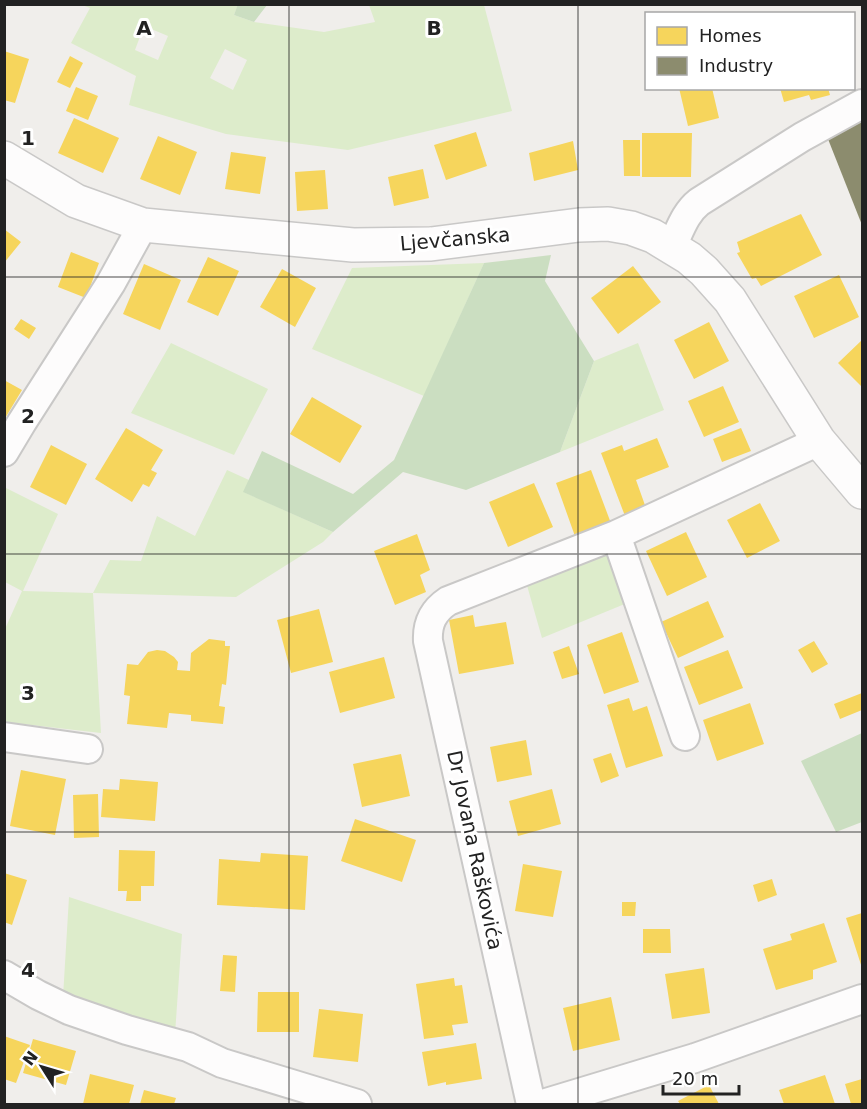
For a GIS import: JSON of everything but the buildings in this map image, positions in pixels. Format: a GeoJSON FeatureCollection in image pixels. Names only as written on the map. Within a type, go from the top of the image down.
{"type":"FeatureCollection","features":[{"type":"Feature","properties":{"kind":"street"},"geometry":{"type":"LineString","coordinates":[[672,246],[690,209],[699,202],[802,137],[862,104]]}},
{"type":"Feature","properties":{"kind":"street","name":"Ljevčanska"},"geometry":{"type":"LineString","coordinates":[[4,158],[76,201],[143,225],[353,245],[431,244],[579,225],[608,224],[631,228],[653,236],[672,246],[704,271],[730,300],[819,441],[862,492]]}},
{"type":"Feature","properties":{"kind":"street"},"geometry":{"type":"LineString","coordinates":[[4,452],[111,283],[143,225]]}},
{"type":"Feature","properties":{"kind":"street"},"geometry":{"type":"LineString","coordinates":[[686,736],[616,535],[819,441]]}},
{"type":"Feature","properties":{"kind":"street","name":"Dr Jovana Raškovića"},"geometry":{"type":"LineString","coordinates":[[531,1104],[428,640],[428,628],[435,612],[448,602],[616,535]]}},
{"type":"Feature","properties":{"kind":"street"},"geometry":{"type":"LineString","coordinates":[[4,736],[88,749]]}},
{"type":"Feature","properties":{"kind":"street"},"geometry":{"type":"LineString","coordinates":[[4,975],[69,1010],[127,1030],[188,1047],[222,1063],[357,1104]]}},
{"type":"Feature","properties":{"kind":"street"},"geometry":{"type":"LineString","coordinates":[[543,1104],[695,1058],[862,999]]}},
{"type":"Feature","properties":{"kind":"green space"},"geometry":{"type":"Polygon","coordinates":[[[238,4],[267,5],[254,22],[234,15],[238,4]]]}},
{"type":"Feature","properties":{"kind":"green space"},"geometry":{"type":"Polygon","coordinates":[[[82,5],[238,5],[234,15],[254,22],[324,32],[375,22],[369,5],[484,5],[512,111],[348,150],[226,134],[129,105],[136,76],[71,43],[90,8],[82,5]],[[144,26],[135,50],[158,60],[168,36],[144,26]],[[225,49],[210,78],[233,90],[247,60],[225,49]]]}},
{"type":"Feature","properties":{"kind":"green space"},"geometry":{"type":"Polygon","coordinates":[[[551,255],[545,281],[594,361],[560,452],[466,490],[403,472],[333,532],[243,492],[262,451],[353,494],[394,460],[484,263],[551,255]]]}},
{"type":"Feature","properties":{"kind":"green space"},"geometry":{"type":"Polygon","coordinates":[[[484,263],[424,396],[312,349],[352,268],[484,263]]]}},
{"type":"Feature","properties":{"kind":"green space"},"geometry":{"type":"Polygon","coordinates":[[[171,343],[268,389],[234,455],[131,413],[171,343]]]}},
{"type":"Feature","properties":{"kind":"green space"},"geometry":{"type":"Polygon","coordinates":[[[638,343],[664,410],[560,452],[594,361],[638,343]]]}},
{"type":"Feature","properties":{"kind":"green space"},"geometry":{"type":"Polygon","coordinates":[[[227,470],[249,480],[244,492],[333,532],[323,542],[236,597],[93,593],[110,560],[141,561],[157,516],[195,536],[227,470]]]}},
{"type":"Feature","properties":{"kind":"green space"},"geometry":{"type":"Polygon","coordinates":[[[4,487],[58,514],[23,591],[93,593],[101,733],[5,722],[5,629],[22,591],[5,582],[4,487]]]}},
{"type":"Feature","properties":{"kind":"green space"},"geometry":{"type":"Polygon","coordinates":[[[607,547],[632,601],[542,638],[526,582],[607,547]]]}},
{"type":"Feature","properties":{"kind":"green space"},"geometry":{"type":"Polygon","coordinates":[[[862,733],[862,822],[836,832],[801,761],[862,733]]]}},
{"type":"Feature","properties":{"kind":"green space"},"geometry":{"type":"Polygon","coordinates":[[[69,897],[182,934],[175,1034],[63,997],[69,897]]]}}]}
